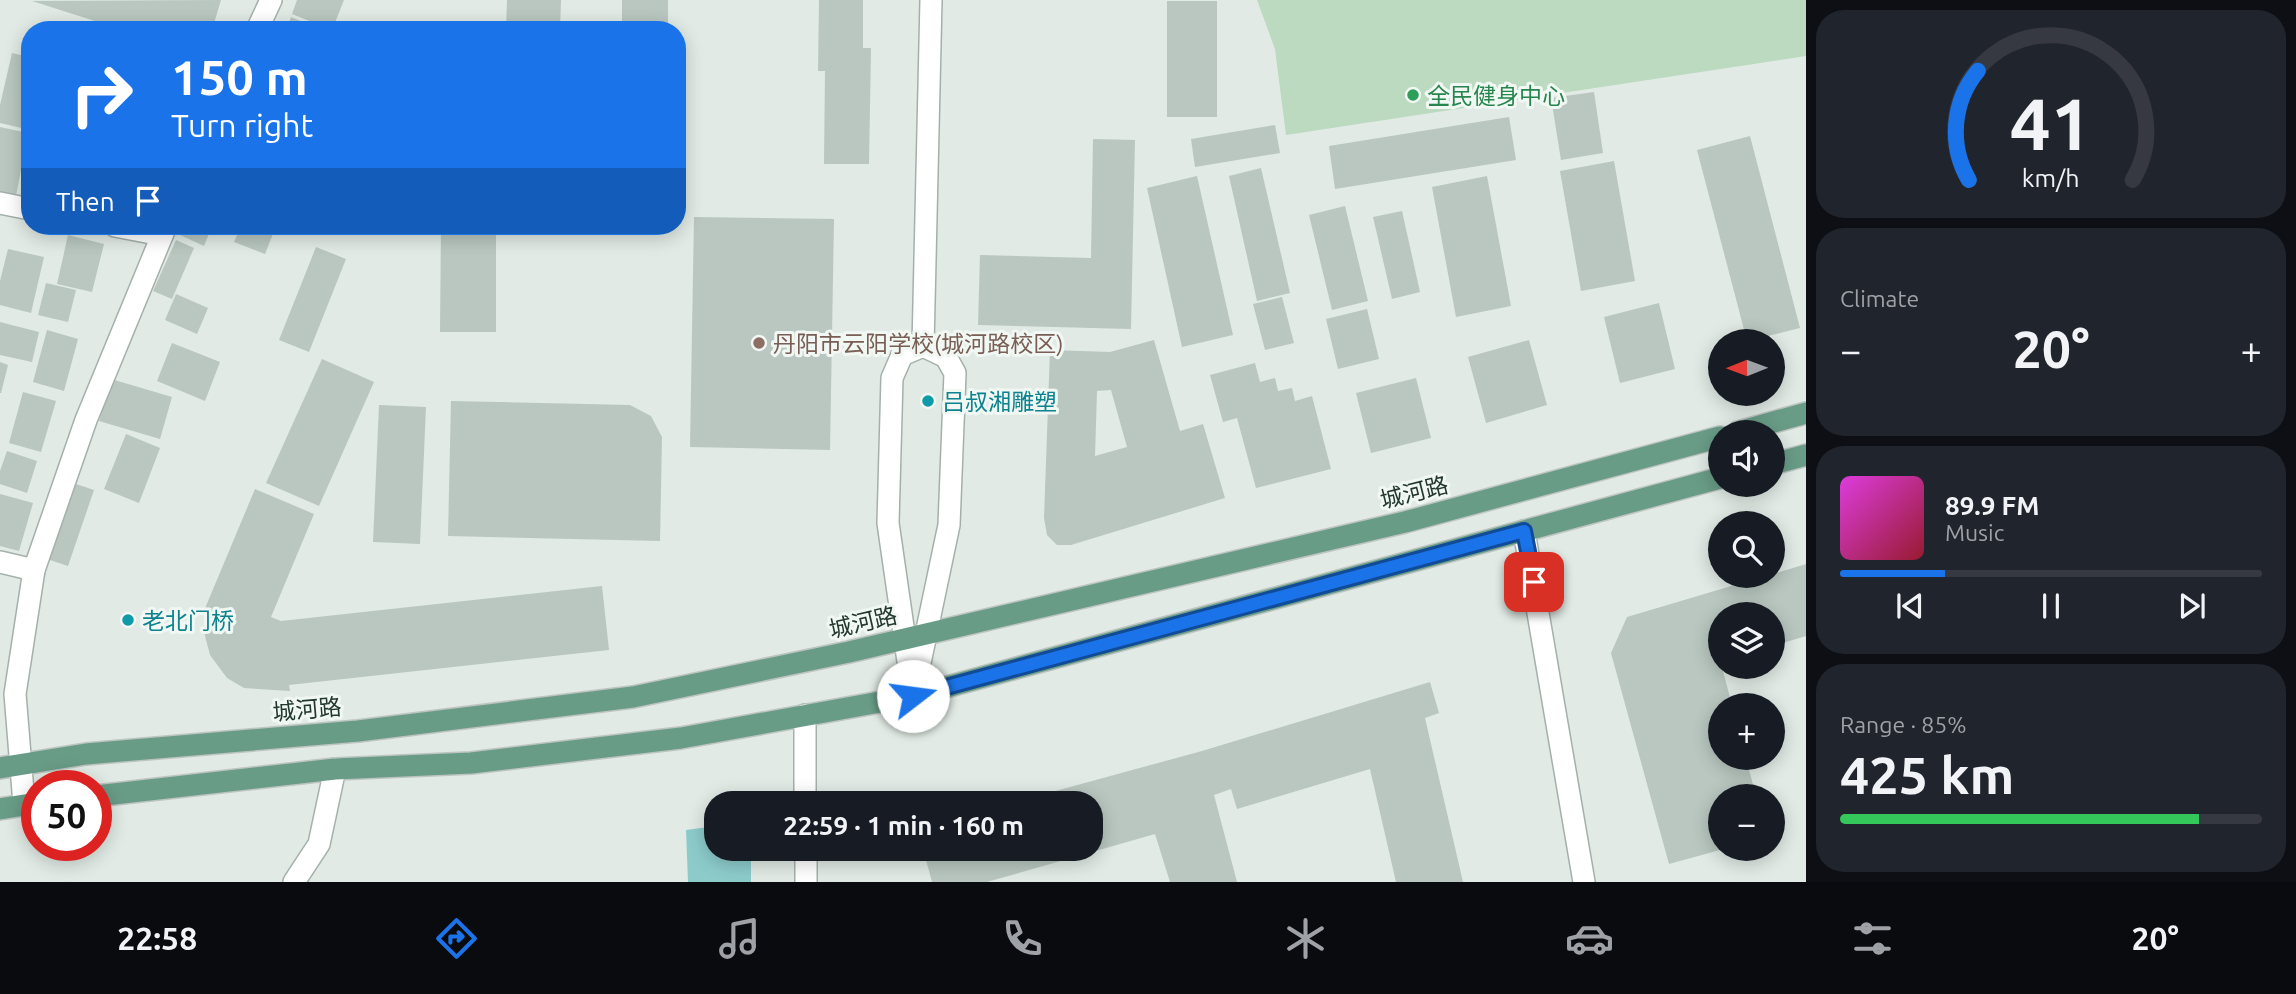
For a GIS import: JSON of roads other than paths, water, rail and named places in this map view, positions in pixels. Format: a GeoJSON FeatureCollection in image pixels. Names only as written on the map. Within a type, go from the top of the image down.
{"type":"FeatureCollection","features":[{"type":"Feature","properties":{"kind":"main road"},"geometry":{"type":"LineString","coordinates":[[1781,420],[1806,413]]}},
{"type":"Feature","properties":{"kind":"main road","name":"城河路"},"geometry":{"type":"LineString","coordinates":[[0,768],[86,754],[359,731],[633,697],[905,639],[1405,522],[1708,440]]}},
{"type":"Feature","properties":{"kind":"main road"},"geometry":{"type":"LineString","coordinates":[[1785,461],[1806,455]]}},
{"type":"Feature","properties":{"kind":"main road"},"geometry":{"type":"LineString","coordinates":[[112,794],[335,769],[471,763],[681,738],[913,696],[1708,481]]}},
{"type":"Feature","properties":{"kind":"main road"},"geometry":{"type":"LineString","coordinates":[[0,809],[21,805]]}},
{"type":"Feature","properties":{"kind":"street"},"geometry":{"type":"LineString","coordinates":[[261,21],[271,0]]}},
{"type":"Feature","properties":{"kind":"street"},"geometry":{"type":"LineString","coordinates":[[923,346],[931,0]]}},
{"type":"Feature","properties":{"kind":"street"},"geometry":{"type":"LineString","coordinates":[[0,203],[21,207]]}},
{"type":"Feature","properties":{"kind":"street"},"geometry":{"type":"LineString","coordinates":[[23,770],[15,694],[34,570],[86,421],[162,235]]}},
{"type":"Feature","properties":{"kind":"street"},"geometry":{"type":"LineString","coordinates":[[923,346],[946,357],[955,373],[949,525],[913,696],[888,523],[892,378],[902,355],[923,346]]}},
{"type":"Feature","properties":{"kind":"street"},"geometry":{"type":"LineString","coordinates":[[1524,531],[1584,882]]}},
{"type":"Feature","properties":{"kind":"street"},"geometry":{"type":"LineString","coordinates":[[0,562],[34,570]]}},
{"type":"Feature","properties":{"kind":"street"},"geometry":{"type":"LineString","coordinates":[[804,715],[805,791]]}},
{"type":"Feature","properties":{"kind":"street"},"geometry":{"type":"LineString","coordinates":[[294,882],[319,844],[335,769]]}},
{"type":"Feature","properties":{"kind":"street"},"geometry":{"type":"LineString","coordinates":[[806,861],[806,882]]}},
{"type":"Feature","properties":{"kind":"water"},"geometry":{"type":"Polygon","coordinates":[[[704,828],[704,861],[751,861],[751,882],[688,882],[686,830],[704,828]]]}},
{"type":"Feature","properties":{"kind":"place","name":"全民健身中心"},"geometry":{"type":"Point","coordinates":[1413,95]}},
{"type":"Feature","properties":{"kind":"place","name":"丹阳市云阳学校(城河路校区)"},"geometry":{"type":"Point","coordinates":[759,343]}},
{"type":"Feature","properties":{"kind":"place","name":"吕叔湘雕塑"},"geometry":{"type":"Point","coordinates":[928,401]}},
{"type":"Feature","properties":{"kind":"place","name":"老北门桥"},"geometry":{"type":"Point","coordinates":[128,620]}}]}
